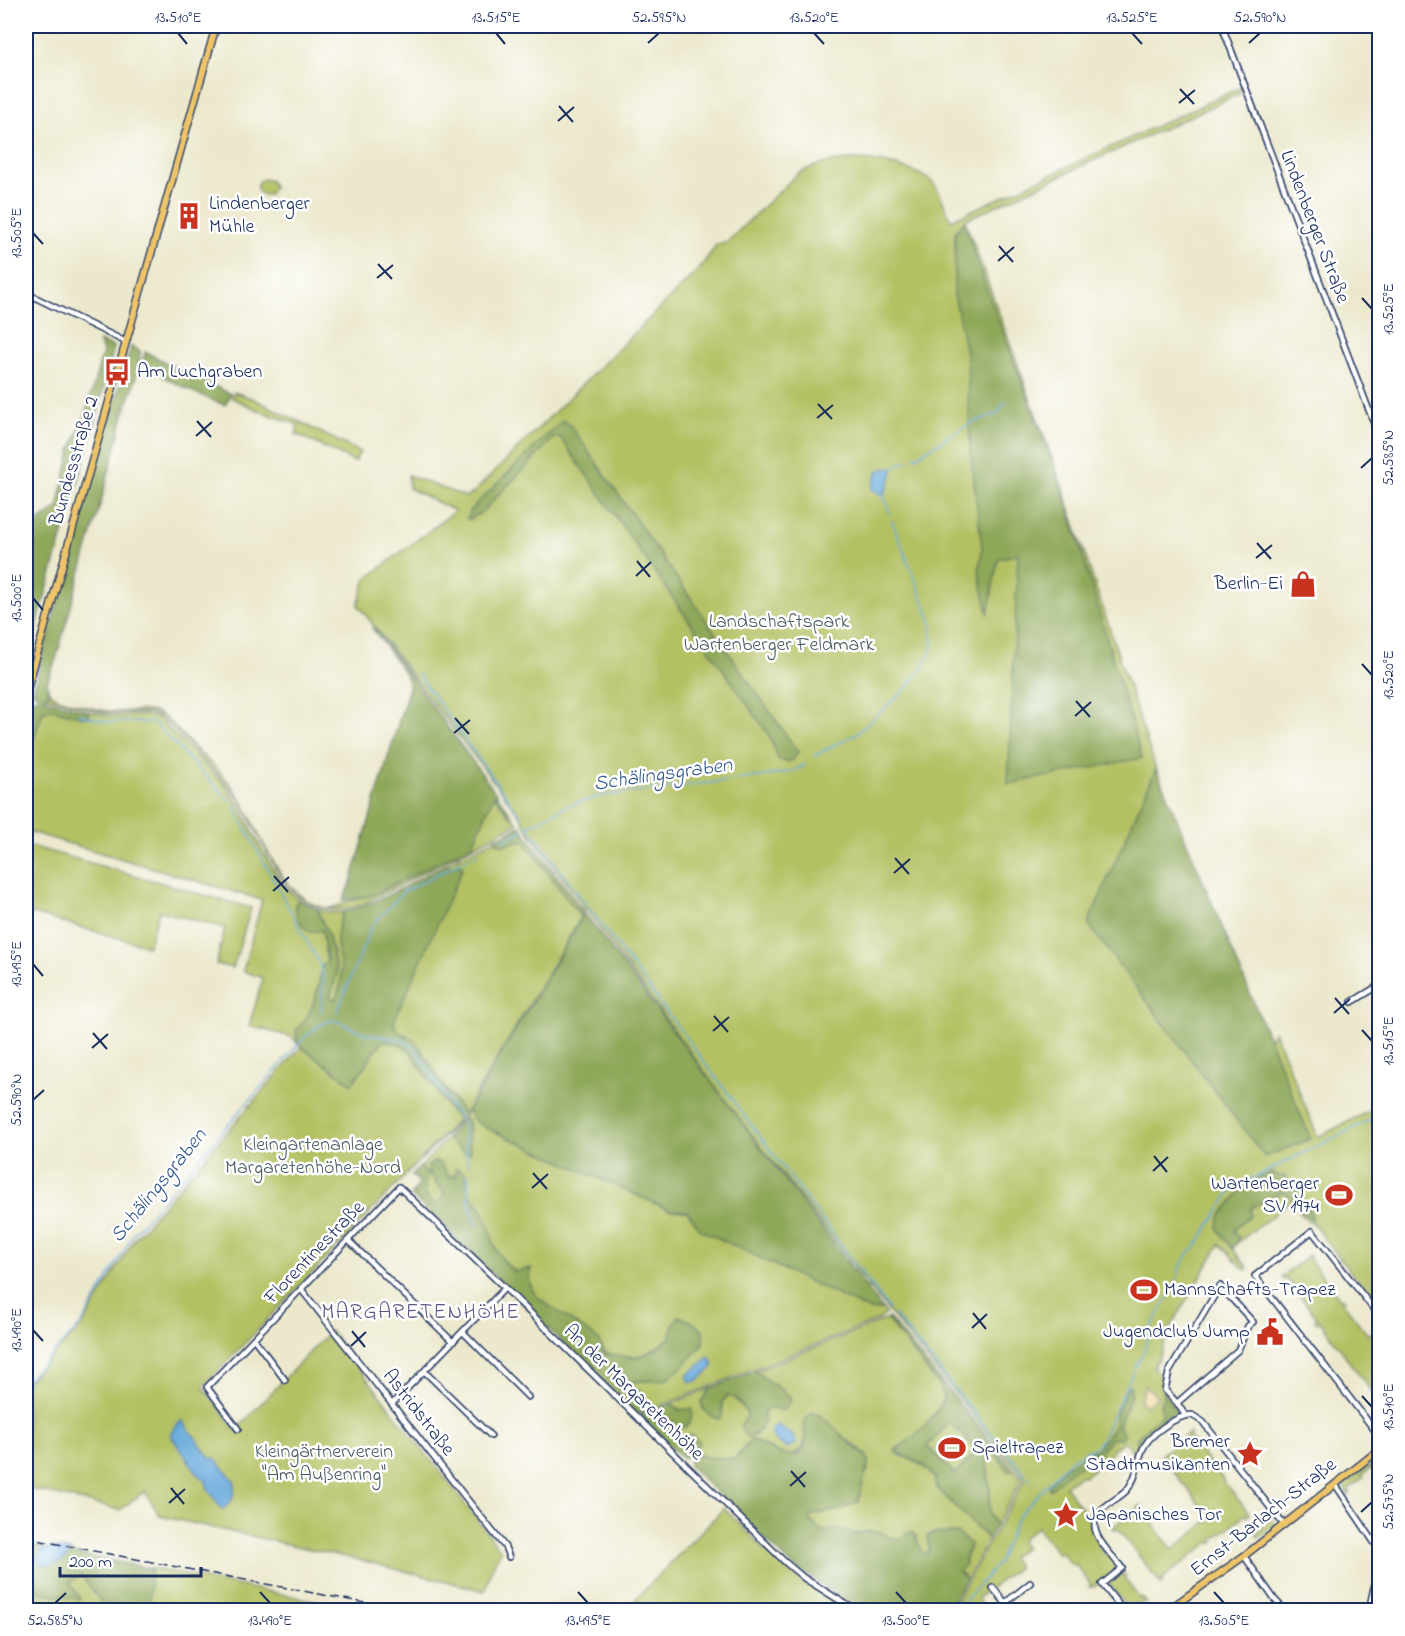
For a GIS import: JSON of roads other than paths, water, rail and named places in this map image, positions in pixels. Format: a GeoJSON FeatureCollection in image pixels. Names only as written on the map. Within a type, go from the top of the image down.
{"type":"FeatureCollection","features":[{"type":"Feature","properties":{"kind":"main road","name":"Bundesstraße 2"},"geometry":{"type":"LineString","coordinates":[[26,693],[216,26]]}},
{"type":"Feature","properties":{"kind":"main road","name":"Ernst-Barlach-Straße"},"geometry":{"type":"LineString","coordinates":[[1168,1611],[1244,1556],[1380,1449]]}},
{"type":"Feature","properties":{"kind":"street","name":"Lindenberger Straße"},"geometry":{"type":"LineString","coordinates":[[1222,26],[1380,439]]}},
{"type":"Feature","properties":{"kind":"street"},"geometry":{"type":"LineString","coordinates":[[26,292],[126,342]]}},
{"type":"Feature","properties":{"kind":"street"},"geometry":{"type":"LineString","coordinates":[[1352,1002],[1380,985]]}},
{"type":"Feature","properties":{"kind":"street","name":"Florentinestraße"},"geometry":{"type":"LineString","coordinates":[[238,1429],[207,1387],[399,1187]]}},
{"type":"Feature","properties":{"kind":"street","name":"An der Margaretenhöhe"},"geometry":{"type":"LineString","coordinates":[[399,1187],[785,1562],[804,1578],[855,1611]]}},
{"type":"Feature","properties":{"kind":"street"},"geometry":{"type":"LineString","coordinates":[[1380,1317],[1312,1231],[1255,1276],[1380,1437]]}},
{"type":"Feature","properties":{"kind":"street"},"geometry":{"type":"LineString","coordinates":[[348,1240],[453,1342]]}},
{"type":"Feature","properties":{"kind":"street"},"geometry":{"type":"LineString","coordinates":[[1177,1403],[1238,1350],[1248,1326],[1253,1322],[1220,1286],[1169,1372],[1165,1390],[1185,1415]]}},
{"type":"Feature","properties":{"kind":"street"},"geometry":{"type":"LineString","coordinates":[[392,1404],[505,1288]]}},
{"type":"Feature","properties":{"kind":"street","name":"Astridstraße"},"geometry":{"type":"LineString","coordinates":[[301,1289],[505,1547],[509,1557]]}},
{"type":"Feature","properties":{"kind":"street"},"geometry":{"type":"LineString","coordinates":[[463,1332],[528,1397]]}},
{"type":"Feature","properties":{"kind":"street"},"geometry":{"type":"LineString","coordinates":[[254,1339],[285,1380]]}},
{"type":"Feature","properties":{"kind":"street"},"geometry":{"type":"LineString","coordinates":[[424,1371],[491,1436]]}},
{"type":"Feature","properties":{"kind":"street"},"geometry":{"type":"LineString","coordinates":[[1123,1611],[1102,1584],[1122,1568],[1098,1536],[1094,1523],[1098,1514],[1127,1490],[1138,1468],[1143,1448],[1149,1440],[1177,1418],[1192,1415],[1203,1422],[1284,1525]]}},
{"type":"Feature","properties":{"kind":"street"},"geometry":{"type":"LineString","coordinates":[[1335,1484],[1380,1551]]}},
{"type":"Feature","properties":{"kind":"street"},"geometry":{"type":"LineString","coordinates":[[1244,1556],[1275,1600],[1286,1611]]}},
{"type":"Feature","properties":{"kind":"street"},"geometry":{"type":"LineString","coordinates":[[1369,1611],[1380,1559]]}},
{"type":"Feature","properties":{"kind":"street"},"geometry":{"type":"LineString","coordinates":[[1005,1603],[1030,1583]]}},
{"type":"Feature","properties":{"kind":"street"},"geometry":{"type":"LineString","coordinates":[[993,1588],[1011,1611]]}},
{"type":"Feature","properties":{"kind":"water"},"geometry":{"type":"Polygon","coordinates":[[[891,467],[893,472],[885,493],[880,494],[872,489],[878,471],[891,467]]]}},
{"type":"Feature","properties":{"kind":"water"},"geometry":{"type":"Polygon","coordinates":[[[709,1357],[713,1362],[713,1367],[697,1381],[690,1382],[687,1376],[709,1357]]]}},
{"type":"Feature","properties":{"kind":"water"},"geometry":{"type":"Polygon","coordinates":[[[182,1420],[211,1459],[215,1458],[235,1482],[233,1498],[222,1510],[208,1489],[205,1479],[200,1477],[171,1436],[171,1432],[182,1420]]]}},
{"type":"Feature","properties":{"kind":"water"},"geometry":{"type":"Polygon","coordinates":[[[778,1425],[792,1435],[796,1444],[786,1448],[773,1437],[771,1430],[778,1425]]]}},
{"type":"Feature","properties":{"kind":"water"},"geometry":{"type":"Polygon","coordinates":[[[52,1547],[71,1551],[60,1562],[44,1565],[38,1560],[42,1550],[52,1547]]]}},
{"type":"Feature","properties":{"kind":"waterway","name":"Schälingsgraben"},"geometry":{"type":"LineString","coordinates":[[915,457],[971,423],[997,414],[1006,402]]}},
{"type":"Feature","properties":{"kind":"waterway","name":"Schälingsgraben"},"geometry":{"type":"LineString","coordinates":[[893,469],[901,463],[908,462]]}},
{"type":"Feature","properties":{"kind":"waterway","name":"Schälingsgraben"},"geometry":{"type":"LineString","coordinates":[[882,492],[890,514]]}},
{"type":"Feature","properties":{"kind":"waterway","name":"Schälingsgraben"},"geometry":{"type":"LineString","coordinates":[[814,756],[856,734],[905,690],[924,666],[933,646],[931,621],[892,521]]}},
{"type":"Feature","properties":{"kind":"waterway"},"geometry":{"type":"LineString","coordinates":[[417,673],[522,818]]}},
{"type":"Feature","properties":{"kind":"waterway"},"geometry":{"type":"LineString","coordinates":[[78,714],[108,722],[153,722],[230,801]]}},
{"type":"Feature","properties":{"kind":"waterway","name":"Schälingsgraben"},"geometry":{"type":"LineString","coordinates":[[529,826],[567,806],[601,796],[766,776],[792,771],[806,765]]}},
{"type":"Feature","properties":{"kind":"waterway"},"geometry":{"type":"LineString","coordinates":[[234,807],[320,965],[323,979],[321,1011]]}},
{"type":"Feature","properties":{"kind":"waterway"},"geometry":{"type":"LineString","coordinates":[[527,825],[889,1309]]}},
{"type":"Feature","properties":{"kind":"waterway","name":"Schälingsgraben"},"geometry":{"type":"LineString","coordinates":[[503,840],[523,830]]}},
{"type":"Feature","properties":{"kind":"waterway","name":"Schälingsgraben"},"geometry":{"type":"LineString","coordinates":[[337,1012],[372,925],[403,892],[479,853]]}},
{"type":"Feature","properties":{"kind":"waterway","name":"Schälingsgraben"},"geometry":{"type":"LineString","coordinates":[[26,1380],[81,1325],[134,1233],[302,1040],[316,1028],[334,1020],[366,1034],[406,1042],[416,1049],[450,1106],[460,1118]]}},
{"type":"Feature","properties":{"kind":"waterway"},"geometry":{"type":"LineString","coordinates":[[1135,1368],[1145,1349],[1148,1333],[1177,1281],[1179,1270],[1233,1188],[1380,1115]]}},
{"type":"Feature","properties":{"kind":"waterway"},"geometry":{"type":"LineString","coordinates":[[463,1122],[468,1165]]}},
{"type":"Feature","properties":{"kind":"waterway"},"geometry":{"type":"LineString","coordinates":[[468,1174],[470,1206],[477,1226]]}},
{"type":"Feature","properties":{"kind":"waterway"},"geometry":{"type":"LineString","coordinates":[[894,1315],[1025,1474]]}},
{"type":"Feature","properties":{"kind":"waterway"},"geometry":{"type":"LineString","coordinates":[[957,1610],[998,1563],[1018,1516],[1070,1460],[1092,1449],[1100,1442],[1133,1372]]}},
{"type":"Feature","properties":{"kind":"waterway"},"geometry":{"type":"LineString","coordinates":[[1027,1477],[1030,1480]]}},
{"type":"Feature","properties":{"kind":"waterway"},"geometry":{"type":"LineString","coordinates":[[285,1603],[288,1610]]}},
{"type":"Feature","properties":{"kind":"railway"},"geometry":{"type":"LineString","coordinates":[[26,1538],[402,1610]]}},
{"type":"Feature","properties":{"kind":"place","name":"Lindenberger Mühle"},"geometry":{"type":"Point","coordinates":[189,216]}},
{"type":"Feature","properties":{"kind":"place","name":"Am Luchgraben"},"geometry":{"type":"Point","coordinates":[117,372]}},
{"type":"Feature","properties":{"kind":"place","name":"Berlin-Ei"},"geometry":{"type":"Point","coordinates":[1303,584]}},
{"type":"Feature","properties":{"kind":"place","name":"Wartenberger SV 1974"},"geometry":{"type":"Point","coordinates":[1339,1195]}},
{"type":"Feature","properties":{"kind":"place","name":"Mannschafts-Trapez"},"geometry":{"type":"Point","coordinates":[1144,1290]}},
{"type":"Feature","properties":{"kind":"place","name":"Jugendclub Jump"},"geometry":{"type":"Point","coordinates":[1270,1332]}},
{"type":"Feature","properties":{"kind":"place","name":"Spieltrapez"},"geometry":{"type":"Point","coordinates":[952,1448]}},
{"type":"Feature","properties":{"kind":"place","name":"Bremer Stadtmusikanten"},"geometry":{"type":"Point","coordinates":[1250,1454]}},
{"type":"Feature","properties":{"kind":"place","name":"Japanisches Tor"},"geometry":{"type":"Point","coordinates":[1066,1515]}},
{"type":"Feature","properties":{"kind":"district","name":"MARGARETENHÖHE"},"geometry":{"type":"Point","coordinates":[421,1313]}},
{"type":"Feature","properties":{"kind":"park label","name":"Landschaftspark Wartenberger Feldmark"},"geometry":{"type":"Point","coordinates":[779,634]}},
{"type":"Feature","properties":{"kind":"park label","name":"Kleingartenanlage Margaretenhöhe-Nord"},"geometry":{"type":"Point","coordinates":[313,1156]}},
{"type":"Feature","properties":{"kind":"park label","name":"Kleingärtnerverein \"Am Außenring\""},"geometry":{"type":"Point","coordinates":[324,1464]}}]}
